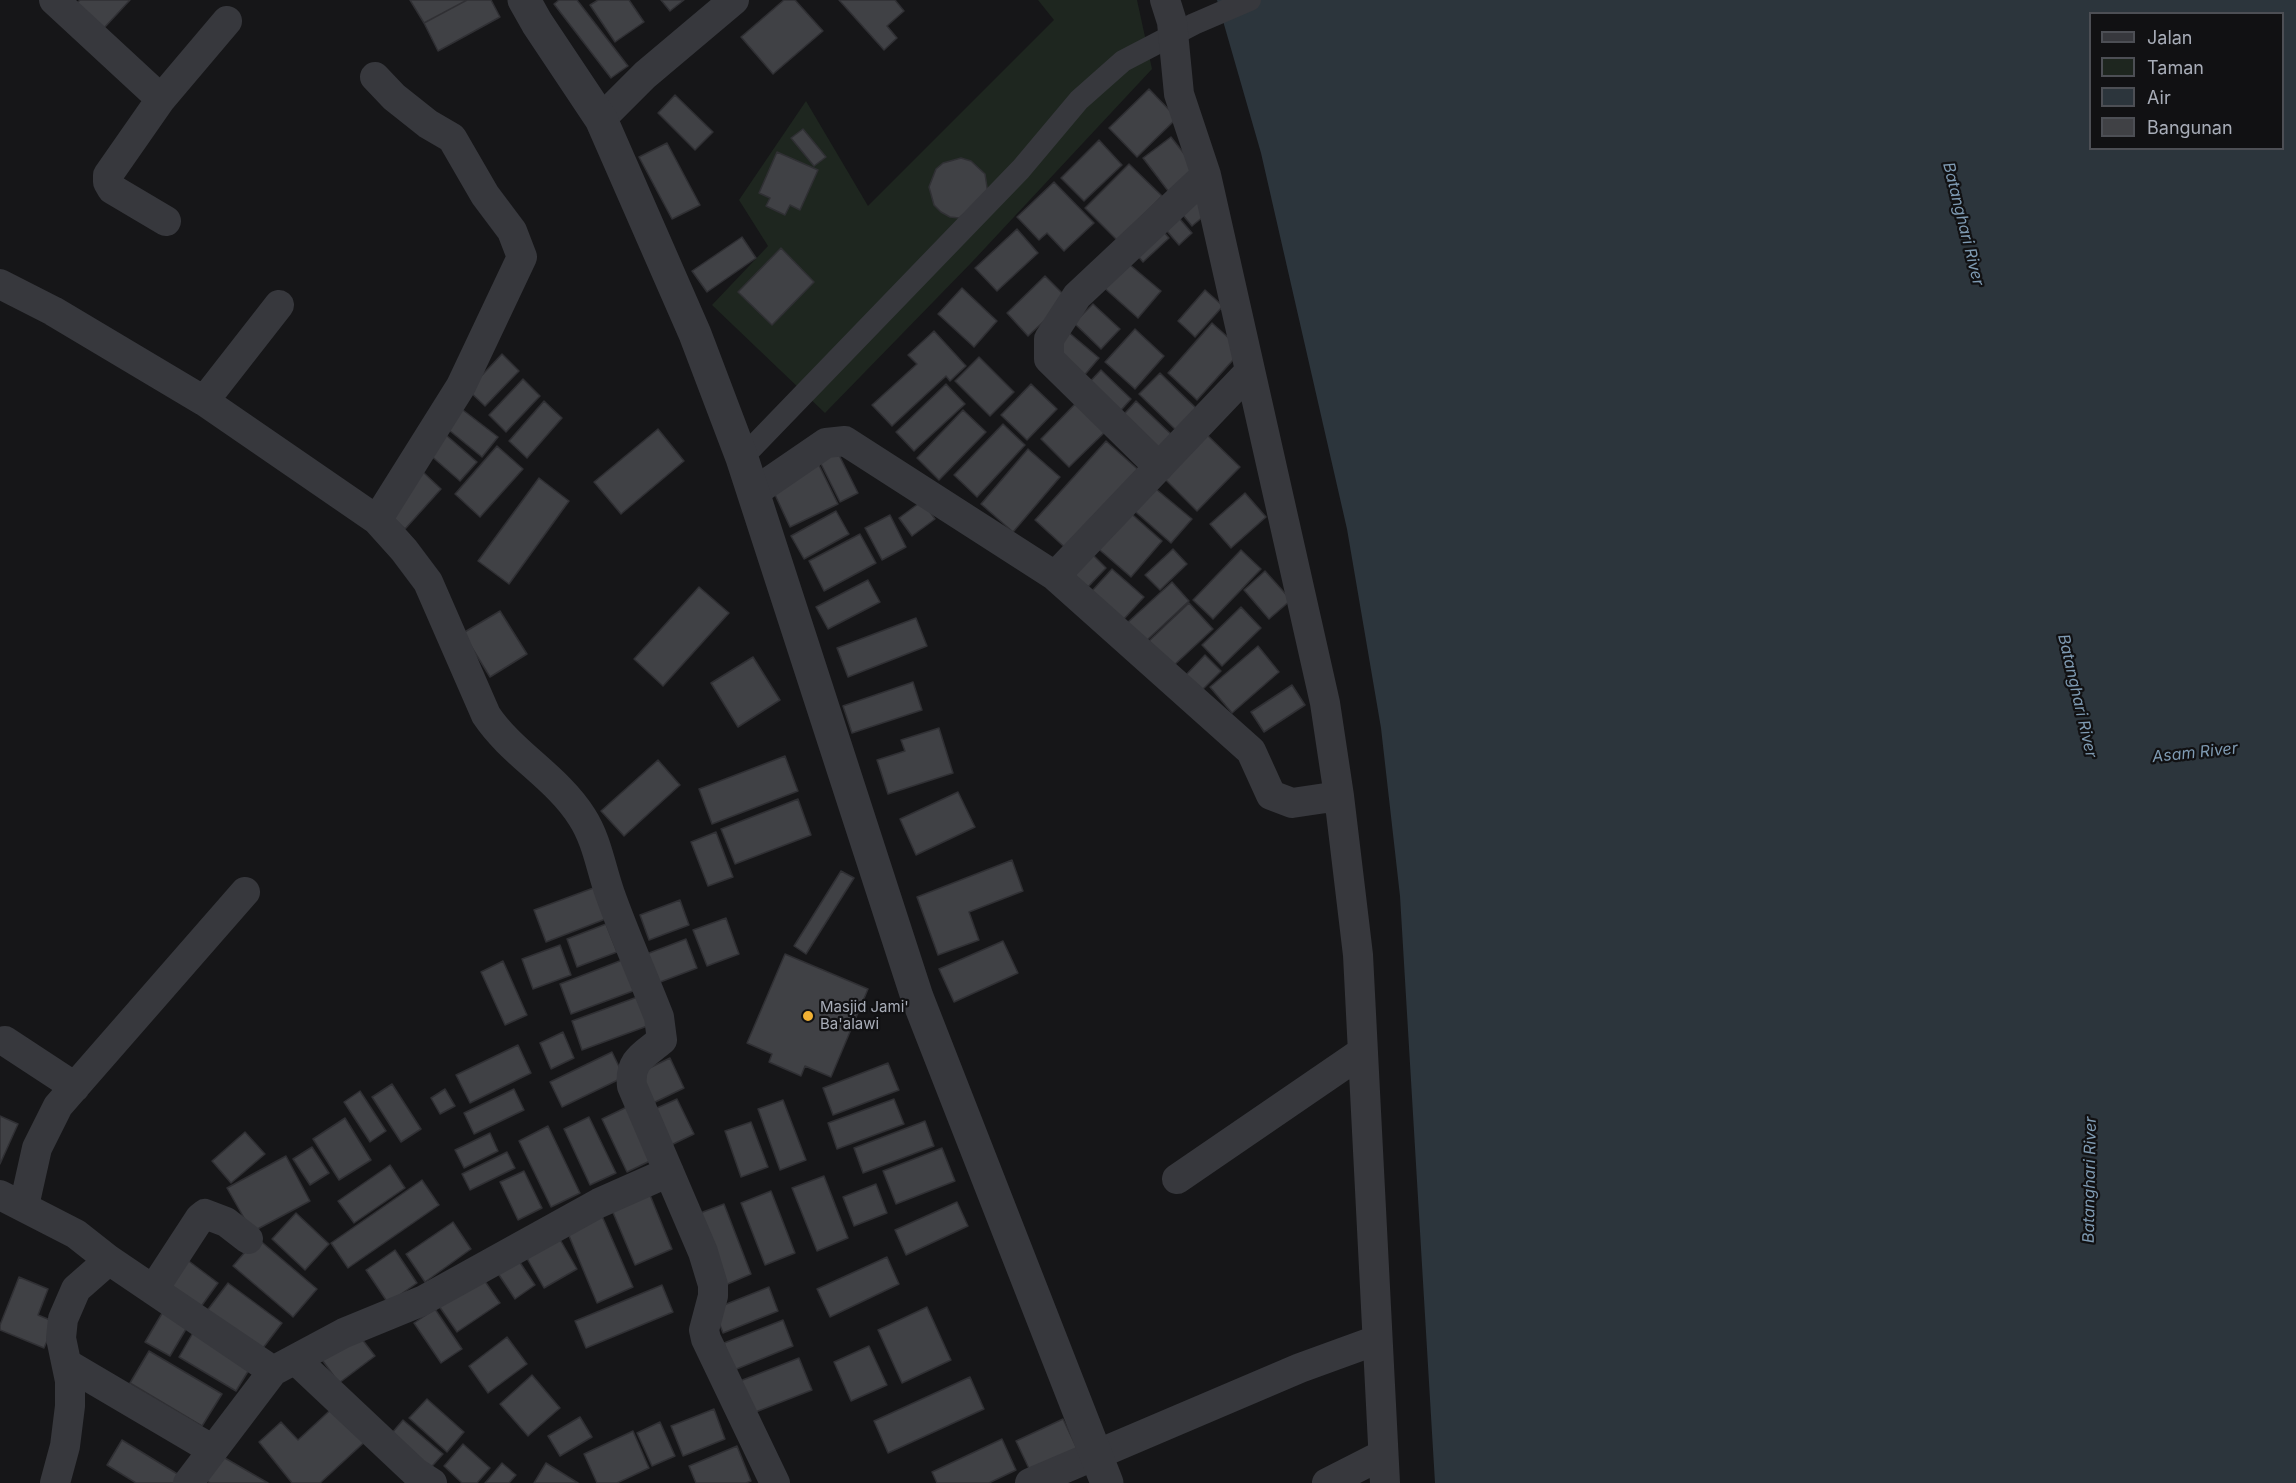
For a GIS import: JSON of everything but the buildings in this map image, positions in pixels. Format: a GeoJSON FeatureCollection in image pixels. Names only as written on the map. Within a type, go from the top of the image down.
{"type":"FeatureCollection","features":[{"type":"Feature","properties":{"kind":"street"},"geometry":{"type":"LineString","coordinates":[[54,0],[161,99]]}},
{"type":"Feature","properties":{"kind":"street"},"geometry":{"type":"LineString","coordinates":[[601,119],[645,75],[734,0]]}},
{"type":"Feature","properties":{"kind":"street"},"geometry":{"type":"LineString","coordinates":[[1165,0],[1172,22],[1179,94],[1206,175],[1325,703],[1339,796],[1358,956],[1383,1469],[1327,1483]]}},
{"type":"Feature","properties":{"kind":"street"},"geometry":{"type":"LineString","coordinates":[[742,458],[1021,169],[1079,100],[1123,62],[1194,24],[1250,0]]}},
{"type":"Feature","properties":{"kind":"street"},"geometry":{"type":"LineString","coordinates":[[531,11],[601,119],[695,334],[742,458],[917,997],[1102,1468]]}},
{"type":"Feature","properties":{"kind":"street"},"geometry":{"type":"LineString","coordinates":[[166,221],[112,189],[108,182],[108,175],[161,99],[227,21]]}},
{"type":"Feature","properties":{"kind":"street"},"geometry":{"type":"LineString","coordinates":[[375,77],[394,97],[428,124],[452,138],[485,195],[512,231],[522,257],[461,386],[377,520]]}},
{"type":"Feature","properties":{"kind":"street"},"geometry":{"type":"LineString","coordinates":[[1159,466],[1049,359],[1048,339],[1077,296],[1206,175]]}},
{"type":"Feature","properties":{"kind":"street"},"geometry":{"type":"LineString","coordinates":[[0,284],[53,311],[204,401],[377,520],[428,582],[486,715],[495,729],[569,799],[584,819],[593,839],[610,894],[659,1017],[662,1040],[634,1063],[631,1074],[632,1086],[703,1252],[713,1285],[713,1296],[704,1330],[706,1339],[775,1483]]}},
{"type":"Feature","properties":{"kind":"street"},"geometry":{"type":"LineString","coordinates":[[204,401],[279,305]]}},
{"type":"Feature","properties":{"kind":"street"},"geometry":{"type":"LineString","coordinates":[[1055,576],[1249,372]]}},
{"type":"Feature","properties":{"kind":"street"},"geometry":{"type":"LineString","coordinates":[[753,493],[826,443],[845,441],[1055,576],[1251,751],[1271,795],[1292,803],[1339,796]]}},
{"type":"Feature","properties":{"kind":"street"},"geometry":{"type":"LineString","coordinates":[[245,892],[58,1106],[12,1200],[76,1234],[153,1290],[284,1365],[415,1472],[432,1483]]}},
{"type":"Feature","properties":{"kind":"street"},"geometry":{"type":"LineString","coordinates":[[5,1041],[75,1087]]}},
{"type":"Feature","properties":{"kind":"street"},"geometry":{"type":"LineString","coordinates":[[1177,1179],[1361,1053]]}},
{"type":"Feature","properties":{"kind":"street"},"geometry":{"type":"LineString","coordinates":[[188,1483],[284,1365],[344,1333],[422,1301],[599,1203],[669,1172]]}},
{"type":"Feature","properties":{"kind":"street"},"geometry":{"type":"LineString","coordinates":[[153,1290],[200,1218],[205,1214],[226,1222],[248,1239]]}},
{"type":"Feature","properties":{"kind":"street"},"geometry":{"type":"LineString","coordinates":[[55,1483],[65,1446],[68,1424],[70,1381],[61,1338],[63,1319],[76,1289],[109,1260]]}},
{"type":"Feature","properties":{"kind":"street"},"geometry":{"type":"LineString","coordinates":[[1030,1483],[1102,1468],[1300,1368],[1377,1340]]}},
{"type":"Feature","properties":{"kind":"street"},"geometry":{"type":"LineString","coordinates":[[67,1364],[213,1450]]}},
{"type":"Feature","properties":{"kind":"green space"},"geometry":{"type":"Polygon","coordinates":[[[1038,0],[1137,0],[1152,69],[972,262],[825,413],[712,305],[768,246],[739,200],[806,101],[868,206],[1054,20],[1038,0]]]}},
{"type":"Feature","properties":{"kind":"water"},"geometry":{"type":"Polygon","coordinates":[[[1217,0],[2296,0],[2296,1483],[1435,1483],[1400,896],[1381,728],[1347,529],[1261,153],[1217,0]]]}},
{"type":"Feature","properties":{"kind":"place","name":"Masjid Jami' Ba'alawi"},"geometry":{"type":"Point","coordinates":[808,1016]}},
{"type":"Feature","properties":{"kind":"water label","name":"Batanghari River"},"geometry":{"type":"Point","coordinates":[1963,224]}},
{"type":"Feature","properties":{"kind":"water label","name":"Batanghari River"},"geometry":{"type":"Point","coordinates":[2077,696]}},
{"type":"Feature","properties":{"kind":"water label","name":"Asam River"},"geometry":{"type":"Point","coordinates":[2195,753]}},
{"type":"Feature","properties":{"kind":"water label","name":"Batanghari River"},"geometry":{"type":"Point","coordinates":[2090,1180]}}]}
